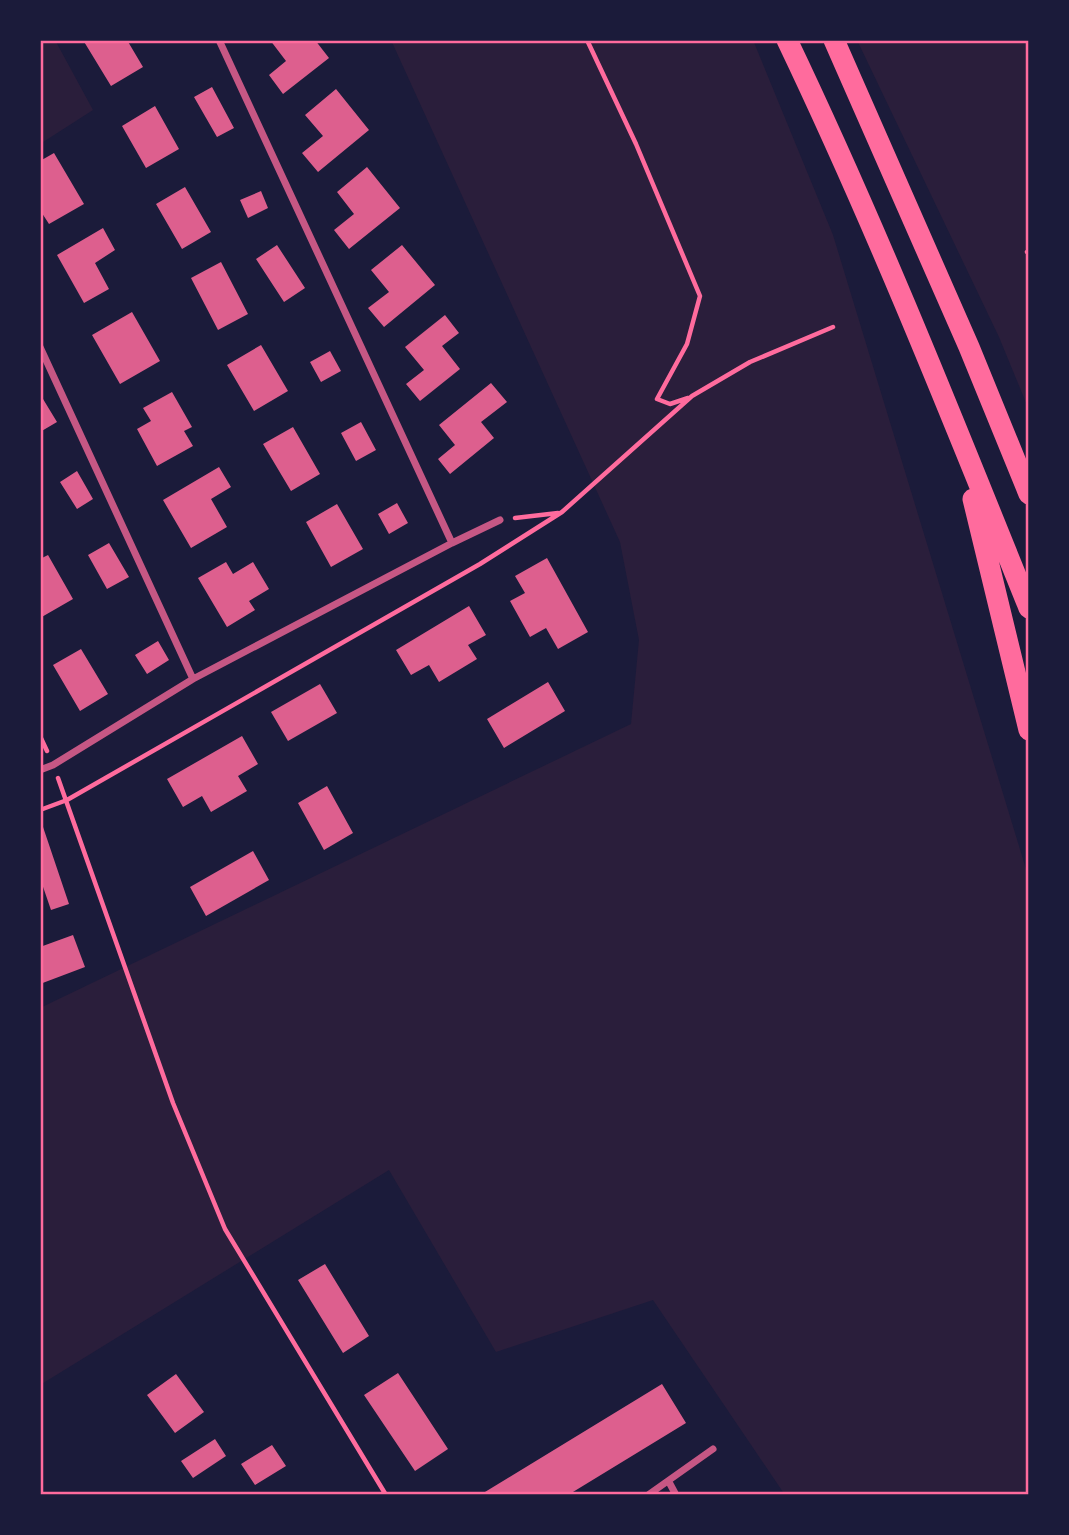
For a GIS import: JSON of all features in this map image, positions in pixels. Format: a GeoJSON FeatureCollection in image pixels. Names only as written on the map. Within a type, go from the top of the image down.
{"type":"FeatureCollection","features":[{"type":"Feature","properties":{"kind":"highway"},"geometry":{"type":"LineString","coordinates":[[787,40],[820,110],[956,426],[1029,608]]}},
{"type":"Feature","properties":{"kind":"highway"},"geometry":{"type":"LineString","coordinates":[[834,40],[969,347],[1029,494]]}},
{"type":"Feature","properties":{"kind":"highway"},"geometry":{"type":"LineString","coordinates":[[956,426],[1029,730]]}},
{"type":"Feature","properties":{"kind":"street"},"geometry":{"type":"LineString","coordinates":[[219,40],[452,543]]}},
{"type":"Feature","properties":{"kind":"street"},"geometry":{"type":"LineString","coordinates":[[40,347],[193,679]]}},
{"type":"Feature","properties":{"kind":"street"},"geometry":{"type":"LineString","coordinates":[[40,769],[53,765],[193,679],[500,520]]}},
{"type":"Feature","properties":{"kind":"street"},"geometry":{"type":"LineString","coordinates":[[648,1495],[713,1449]]}},
{"type":"Feature","properties":{"kind":"street"},"geometry":{"type":"LineString","coordinates":[[669,1482],[676,1495]]}},
{"type":"Feature","properties":{"kind":"path"},"geometry":{"type":"LineString","coordinates":[[587,40],[636,144],[700,296],[687,344],[657,399],[670,404],[692,396],[750,362],[833,327]]}},
{"type":"Feature","properties":{"kind":"path"},"geometry":{"type":"LineString","coordinates":[[40,810],[66,800],[480,564],[562,512],[692,396]]}},
{"type":"Feature","properties":{"kind":"path"},"geometry":{"type":"LineString","coordinates":[[500,520],[562,512]]}},
{"type":"Feature","properties":{"kind":"path"},"geometry":{"type":"LineString","coordinates":[[40,736],[66,800],[173,1102],[225,1229],[386,1495]]}},
{"type":"Feature","properties":{"kind":"shaded area"},"geometry":{"type":"Polygon","coordinates":[[[40,40],[55,40],[93,110],[40,144],[40,40]]]}},
{"type":"Feature","properties":{"kind":"shaded area"},"geometry":{"type":"Polygon","coordinates":[[[391,40],[753,40],[833,235],[1029,879],[1029,1495],[785,1495],[653,1300],[496,1352],[389,1170],[40,1385],[40,1008],[631,724],[639,640],[620,542],[391,40]]]}},
{"type":"Feature","properties":{"kind":"shaded area"},"geometry":{"type":"Polygon","coordinates":[[[857,40],[1029,40],[1029,410],[999,337],[857,40]]]}},
{"type":"Feature","properties":{"kind":"building"},"geometry":{"type":"Polygon","coordinates":[[[83,40],[127,40],[143,67],[111,86],[83,40]]]}},
{"type":"Feature","properties":{"kind":"building"},"geometry":{"type":"Polygon","coordinates":[[[270,40],[315,40],[329,58],[283,94],[269,75],[286,61],[270,40]]]}},
{"type":"Feature","properties":{"kind":"building"},"geometry":{"type":"Polygon","coordinates":[[[212,87],[234,128],[217,137],[194,97],[212,87]]]}},
{"type":"Feature","properties":{"kind":"building"},"geometry":{"type":"Polygon","coordinates":[[[336,89],[369,130],[318,172],[302,153],[323,136],[305,115],[336,89]]]}},
{"type":"Feature","properties":{"kind":"building"},"geometry":{"type":"Polygon","coordinates":[[[155,106],[179,149],[146,168],[122,126],[155,106]]]}},
{"type":"Feature","properties":{"kind":"building"},"geometry":{"type":"Polygon","coordinates":[[[54,153],[84,204],[49,224],[40,210],[40,161],[54,153]]]}},
{"type":"Feature","properties":{"kind":"building"},"geometry":{"type":"Polygon","coordinates":[[[367,167],[400,208],[349,249],[334,230],[354,214],[337,192],[367,167]]]}},
{"type":"Feature","properties":{"kind":"building"},"geometry":{"type":"Polygon","coordinates":[[[185,187],[211,232],[182,249],[156,204],[185,187]]]}},
{"type":"Feature","properties":{"kind":"building"},"geometry":{"type":"Polygon","coordinates":[[[261,191],[268,208],[248,218],[240,200],[261,191]]]}},
{"type":"Feature","properties":{"kind":"building"},"geometry":{"type":"Polygon","coordinates":[[[103,228],[115,250],[95,263],[109,289],[84,303],[57,255],[103,228]]]}},
{"type":"Feature","properties":{"kind":"building"},"geometry":{"type":"Polygon","coordinates":[[[277,245],[305,288],[284,302],[256,259],[277,245]]]}},
{"type":"Feature","properties":{"kind":"building"},"geometry":{"type":"Polygon","coordinates":[[[402,245],[435,285],[384,327],[368,308],[389,292],[371,270],[402,245]]]}},
{"type":"Feature","properties":{"kind":"building"},"geometry":{"type":"Polygon","coordinates":[[[221,262],[248,314],[218,330],[191,278],[221,262]]]}},
{"type":"Feature","properties":{"kind":"building"},"geometry":{"type":"Polygon","coordinates":[[[132,312],[160,361],[120,384],[92,335],[132,312]]]}},
{"type":"Feature","properties":{"kind":"building"},"geometry":{"type":"Polygon","coordinates":[[[445,315],[459,333],[442,346],[460,369],[420,401],[406,384],[424,370],[405,347],[445,315]]]}},
{"type":"Feature","properties":{"kind":"building"},"geometry":{"type":"Polygon","coordinates":[[[261,345],[288,391],[254,411],[227,365],[261,345]]]}},
{"type":"Feature","properties":{"kind":"building"},"geometry":{"type":"Polygon","coordinates":[[[330,351],[341,371],[321,382],[310,362],[330,351]]]}},
{"type":"Feature","properties":{"kind":"building"},"geometry":{"type":"Polygon","coordinates":[[[491,383],[507,402],[481,422],[494,438],[450,474],[438,459],[455,445],[439,425],[491,383]]]}},
{"type":"Feature","properties":{"kind":"building"},"geometry":{"type":"Polygon","coordinates":[[[172,392],[192,427],[184,431],[193,446],[157,466],[137,429],[151,421],[143,408],[172,392]]]}},
{"type":"Feature","properties":{"kind":"building"},"geometry":{"type":"Polygon","coordinates":[[[40,394],[57,422],[40,432],[40,394]]]}},
{"type":"Feature","properties":{"kind":"building"},"geometry":{"type":"Polygon","coordinates":[[[361,422],[376,450],[356,461],[341,433],[361,422]]]}},
{"type":"Feature","properties":{"kind":"building"},"geometry":{"type":"Polygon","coordinates":[[[293,427],[320,474],[291,491],[263,444],[293,427]]]}},
{"type":"Feature","properties":{"kind":"building"},"geometry":{"type":"Polygon","coordinates":[[[219,467],[231,487],[211,499],[227,527],[191,548],[163,500],[219,467]]]}},
{"type":"Feature","properties":{"kind":"building"},"geometry":{"type":"Polygon","coordinates":[[[77,471],[93,499],[77,509],[60,482],[77,471]]]}},
{"type":"Feature","properties":{"kind":"building"},"geometry":{"type":"Polygon","coordinates":[[[397,503],[408,523],[389,534],[378,514],[397,503]]]}},
{"type":"Feature","properties":{"kind":"building"},"geometry":{"type":"Polygon","coordinates":[[[337,504],[363,549],[331,567],[306,522],[337,504]]]}},
{"type":"Feature","properties":{"kind":"building"},"geometry":{"type":"Polygon","coordinates":[[[109,543],[129,577],[107,589],[88,555],[109,543]]]}},
{"type":"Feature","properties":{"kind":"building"},"geometry":{"type":"Polygon","coordinates":[[[48,555],[73,599],[40,618],[40,559],[48,555]]]}},
{"type":"Feature","properties":{"kind":"building"},"geometry":{"type":"Polygon","coordinates":[[[547,558],[588,632],[558,649],[546,628],[530,637],[510,601],[525,593],[515,576],[547,558]]]}},
{"type":"Feature","properties":{"kind":"building"},"geometry":{"type":"Polygon","coordinates":[[[226,562],[233,574],[253,562],[269,589],[249,601],[255,610],[227,627],[198,578],[226,562]]]}},
{"type":"Feature","properties":{"kind":"building"},"geometry":{"type":"Polygon","coordinates":[[[469,606],[486,635],[468,645],[477,659],[439,682],[429,665],[411,675],[396,650],[469,606]]]}},
{"type":"Feature","properties":{"kind":"building"},"geometry":{"type":"Polygon","coordinates":[[[158,641],[169,660],[147,674],[135,655],[158,641]]]}},
{"type":"Feature","properties":{"kind":"building"},"geometry":{"type":"Polygon","coordinates":[[[81,649],[108,694],[80,711],[53,665],[81,649]]]}},
{"type":"Feature","properties":{"kind":"building"},"geometry":{"type":"Polygon","coordinates":[[[548,682],[565,711],[504,748],[487,719],[548,682]]]}},
{"type":"Feature","properties":{"kind":"building"},"geometry":{"type":"Polygon","coordinates":[[[320,684],[337,713],[288,741],[271,712],[320,684]]]}},
{"type":"Feature","properties":{"kind":"building"},"geometry":{"type":"Polygon","coordinates":[[[242,736],[258,764],[238,776],[247,791],[211,812],[202,796],[183,807],[167,779],[242,736]]]}},
{"type":"Feature","properties":{"kind":"building"},"geometry":{"type":"Polygon","coordinates":[[[327,786],[353,833],[324,850],[298,803],[327,786]]]}},
{"type":"Feature","properties":{"kind":"building"},"geometry":{"type":"Polygon","coordinates":[[[41,821],[69,904],[51,910],[40,878],[41,821]]]}},
{"type":"Feature","properties":{"kind":"building"},"geometry":{"type":"Polygon","coordinates":[[[253,851],[269,880],[206,916],[190,887],[253,851]]]}},
{"type":"Feature","properties":{"kind":"building"},"geometry":{"type":"Polygon","coordinates":[[[73,935],[85,967],[40,984],[40,947],[73,935]]]}},
{"type":"Feature","properties":{"kind":"building"},"geometry":{"type":"Polygon","coordinates":[[[325,1264],[369,1336],[343,1353],[298,1280],[325,1264]]]}},
{"type":"Feature","properties":{"kind":"building"},"geometry":{"type":"Polygon","coordinates":[[[398,1373],[448,1449],[415,1471],[364,1395],[398,1373]]]}},
{"type":"Feature","properties":{"kind":"building"},"geometry":{"type":"Polygon","coordinates":[[[176,1374],[204,1412],[175,1433],[147,1395],[176,1374]]]}},
{"type":"Feature","properties":{"kind":"building"},"geometry":{"type":"Polygon","coordinates":[[[662,1384],[686,1423],[568,1495],[480,1495],[662,1384]]]}},
{"type":"Feature","properties":{"kind":"building"},"geometry":{"type":"Polygon","coordinates":[[[215,1439],[226,1456],[193,1478],[181,1461],[215,1439]]]}},
{"type":"Feature","properties":{"kind":"building"},"geometry":{"type":"Polygon","coordinates":[[[272,1445],[286,1466],[255,1485],[241,1464],[272,1445]]]}}]}
